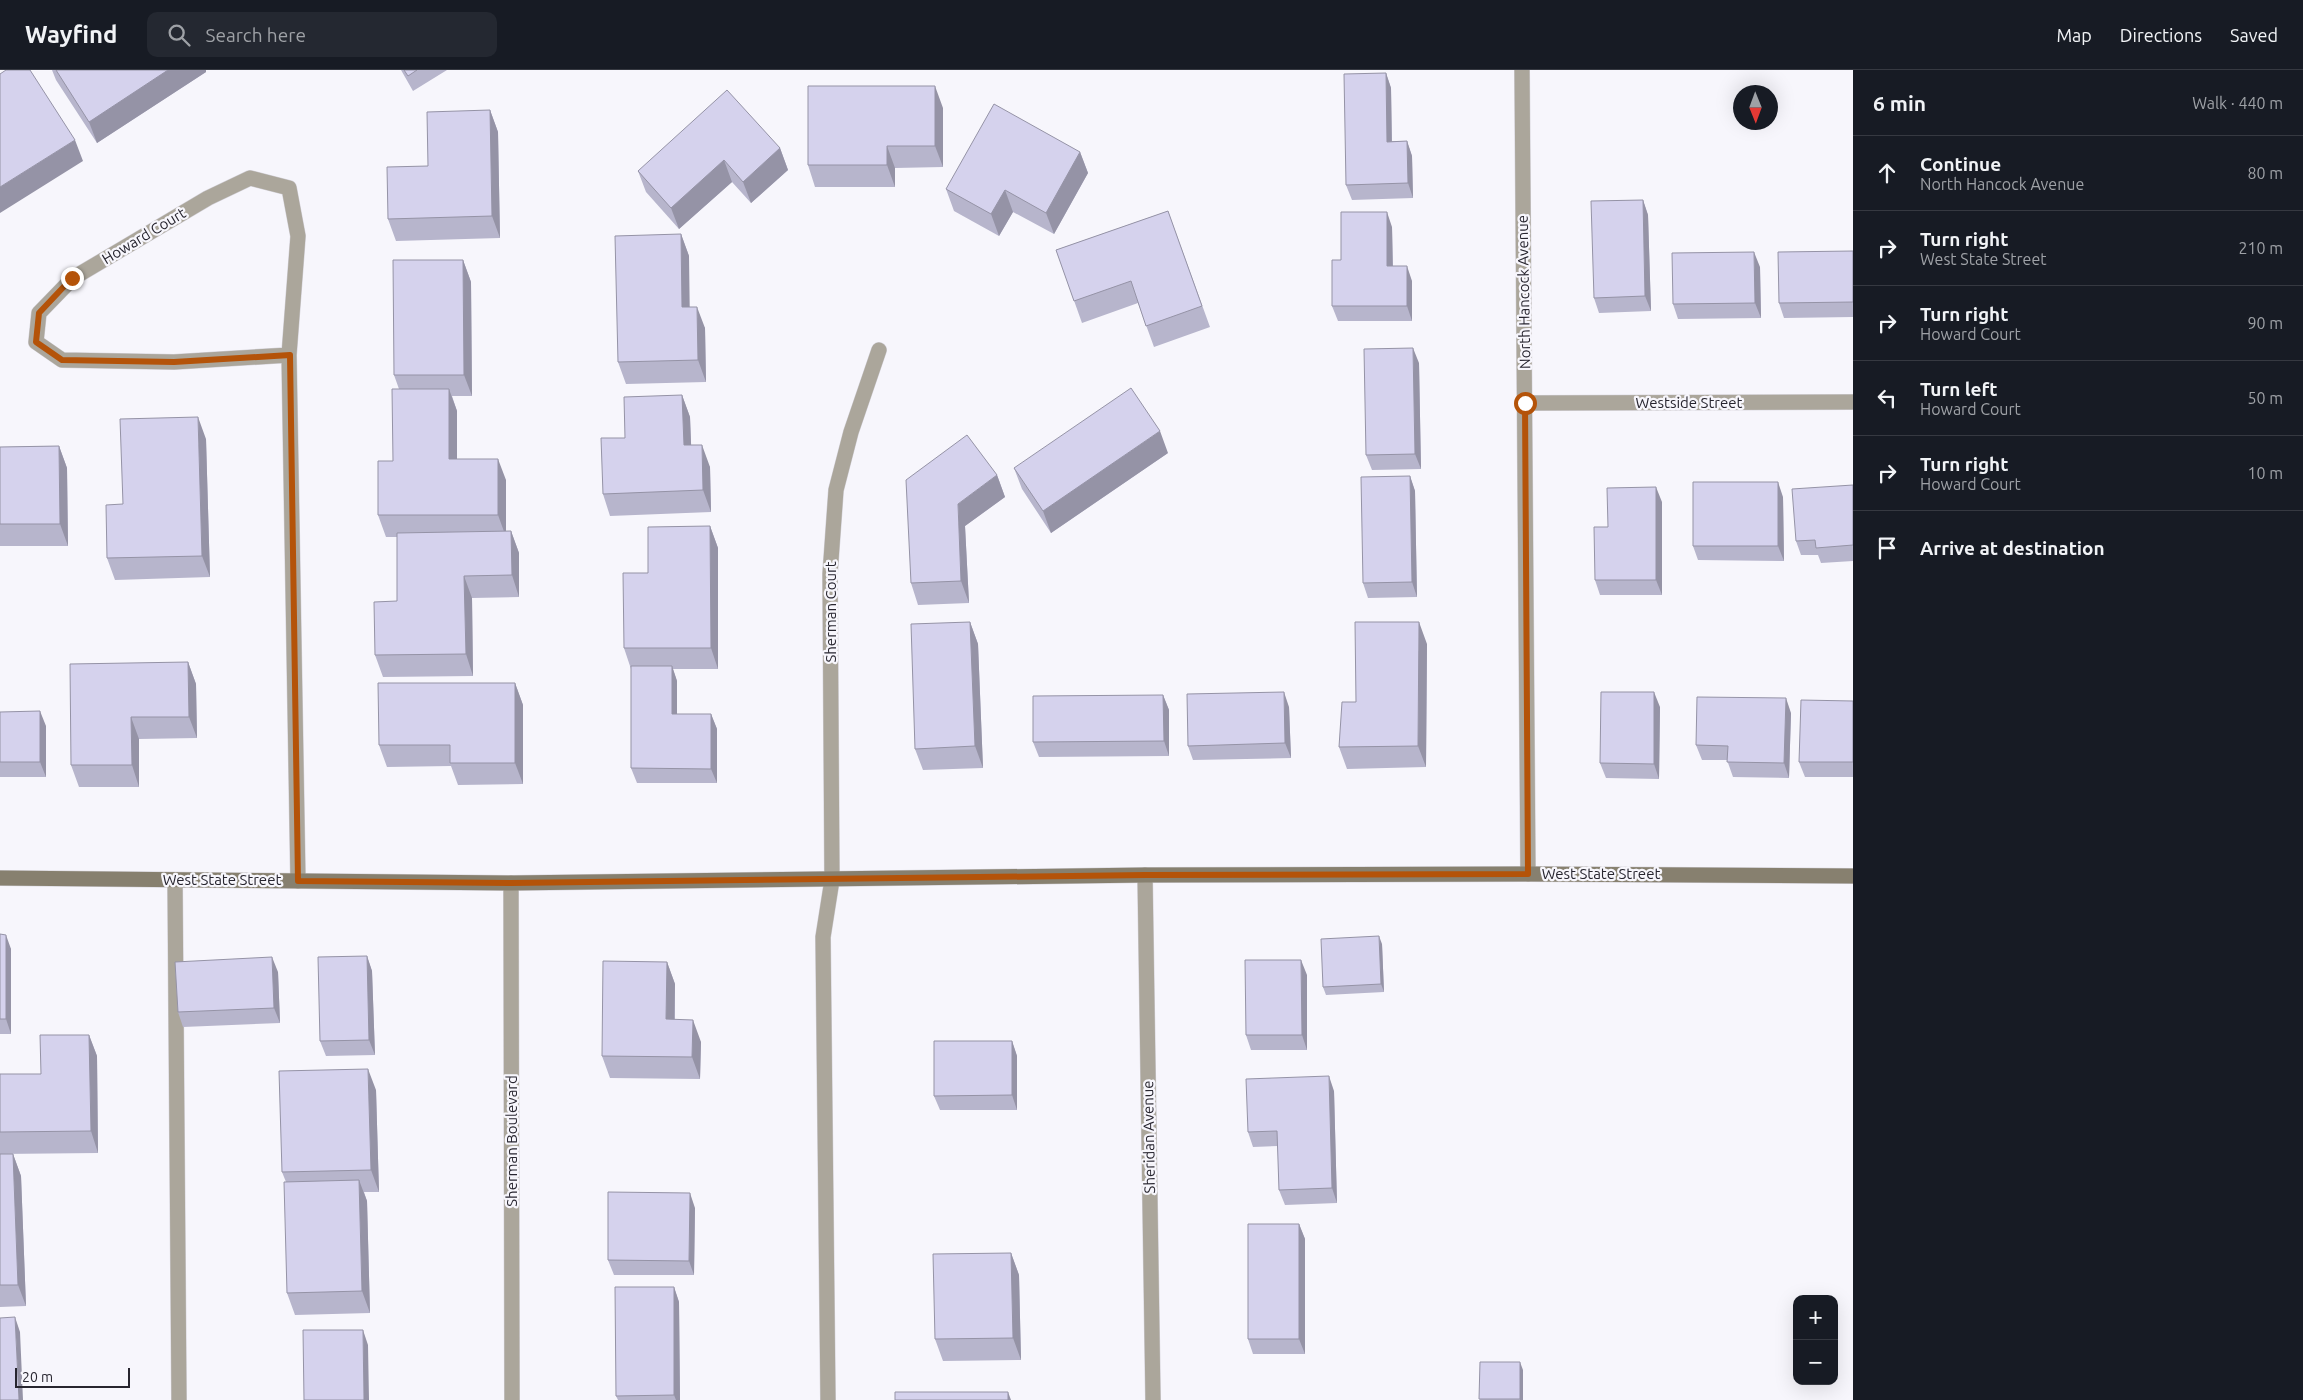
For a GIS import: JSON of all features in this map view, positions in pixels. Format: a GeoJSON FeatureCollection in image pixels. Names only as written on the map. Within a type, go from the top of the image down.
{"type":"FeatureCollection","features":[{"type":"Feature","properties":{"kind":"street","name":"North Hancock Avenue"},"geometry":{"type":"LineString","coordinates":[[1522,70],[1528,874]]}},
{"type":"Feature","properties":{"kind":"street","name":"Howard Court"},"geometry":{"type":"LineString","coordinates":[[290,355],[174,362],[62,360],[36,342],[39,313],[72,278],[208,198],[250,178],[289,188],[298,236],[290,355],[298,881]]}},
{"type":"Feature","properties":{"kind":"street","name":"Sherman Court"},"geometry":{"type":"LineString","coordinates":[[828,1400],[823,937],[832,880],[830,574],[836,490],[851,432],[879,350]]}},
{"type":"Feature","properties":{"kind":"street","name":"Westside Street"},"geometry":{"type":"LineString","coordinates":[[1525,403],[1853,402]]}},
{"type":"Feature","properties":{"kind":"street","name":"West State Street"},"geometry":{"type":"LineString","coordinates":[[0,878],[511,883],[1145,875],[1528,874],[1853,876]]}},
{"type":"Feature","properties":{"kind":"street","name":"Sheridan Avenue"},"geometry":{"type":"LineString","coordinates":[[1145,875],[1153,1400]]}},
{"type":"Feature","properties":{"kind":"street"},"geometry":{"type":"LineString","coordinates":[[175,880],[179,1400]]}},
{"type":"Feature","properties":{"kind":"street","name":"Sherman Boulevard"},"geometry":{"type":"LineString","coordinates":[[511,883],[512,1400]]}},
{"type":"Feature","properties":{"kind":"building"},"geometry":{"type":"Polygon","coordinates":[[[6,70],[30,70],[75,140],[0,187],[0,74],[6,70]]]}},
{"type":"Feature","properties":{"kind":"building"},"geometry":{"type":"Polygon","coordinates":[[[56,70],[168,70],[89,122],[56,70]]]}},
{"type":"Feature","properties":{"kind":"building"},"geometry":{"type":"Polygon","coordinates":[[[404,70],[417,70],[408,76],[404,70]]]}},
{"type":"Feature","properties":{"kind":"building"},"geometry":{"type":"Polygon","coordinates":[[[1386,73],[1387,142],[1407,141],[1408,183],[1346,185],[1344,74],[1386,73]]]}},
{"type":"Feature","properties":{"kind":"building"},"geometry":{"type":"Polygon","coordinates":[[[808,86],[935,86],[935,146],[887,146],[887,165],[808,165],[808,86]]]}},
{"type":"Feature","properties":{"kind":"building"},"geometry":{"type":"Polygon","coordinates":[[[727,90],[780,148],[743,182],[724,160],[671,208],[638,171],[727,90]]]}},
{"type":"Feature","properties":{"kind":"building"},"geometry":{"type":"Polygon","coordinates":[[[994,104],[1080,152],[1046,213],[1005,190],[991,214],[946,189],[994,104]]]}},
{"type":"Feature","properties":{"kind":"building"},"geometry":{"type":"Polygon","coordinates":[[[490,110],[492,216],[388,219],[387,167],[428,166],[427,112],[490,110]]]}},
{"type":"Feature","properties":{"kind":"building"},"geometry":{"type":"Polygon","coordinates":[[[1643,200],[1645,296],[1594,298],[1591,201],[1643,200]]]}},
{"type":"Feature","properties":{"kind":"building"},"geometry":{"type":"Polygon","coordinates":[[[1168,211],[1202,306],[1146,326],[1131,281],[1074,301],[1056,250],[1168,211]]]}},
{"type":"Feature","properties":{"kind":"building"},"geometry":{"type":"Polygon","coordinates":[[[1341,212],[1387,212],[1387,266],[1407,266],[1407,306],[1332,306],[1332,260],[1341,260],[1341,212]]]}},
{"type":"Feature","properties":{"kind":"building"},"geometry":{"type":"Polygon","coordinates":[[[681,234],[682,307],[697,307],[698,360],[618,362],[615,236],[681,234]]]}},
{"type":"Feature","properties":{"kind":"building"},"geometry":{"type":"Polygon","coordinates":[[[1853,251],[1853,302],[1779,303],[1778,252],[1853,251]]]}},
{"type":"Feature","properties":{"kind":"building"},"geometry":{"type":"Polygon","coordinates":[[[1754,252],[1755,303],[1673,304],[1672,253],[1754,252]]]}},
{"type":"Feature","properties":{"kind":"building"},"geometry":{"type":"Polygon","coordinates":[[[393,260],[463,260],[464,375],[394,375],[393,260]]]}},
{"type":"Feature","properties":{"kind":"building"},"geometry":{"type":"Polygon","coordinates":[[[1413,348],[1415,454],[1366,455],[1364,349],[1413,348]]]}},
{"type":"Feature","properties":{"kind":"building"},"geometry":{"type":"Polygon","coordinates":[[[1131,388],[1160,431],[1043,511],[1014,468],[1131,388]]]}},
{"type":"Feature","properties":{"kind":"building"},"geometry":{"type":"Polygon","coordinates":[[[392,389],[449,389],[449,459],[498,459],[498,515],[378,515],[378,461],[393,461],[392,389]]]}},
{"type":"Feature","properties":{"kind":"building"},"geometry":{"type":"Polygon","coordinates":[[[682,395],[684,445],[702,445],[703,490],[603,494],[601,438],[625,438],[624,397],[682,395]]]}},
{"type":"Feature","properties":{"kind":"building"},"geometry":{"type":"Polygon","coordinates":[[[198,417],[202,556],[107,558],[106,505],[123,504],[120,419],[198,417]]]}},
{"type":"Feature","properties":{"kind":"building"},"geometry":{"type":"Polygon","coordinates":[[[967,435],[997,475],[958,504],[961,581],[911,583],[906,480],[967,435]]]}},
{"type":"Feature","properties":{"kind":"building"},"geometry":{"type":"Polygon","coordinates":[[[59,446],[60,524],[0,524],[0,447],[59,446]]]}},
{"type":"Feature","properties":{"kind":"building"},"geometry":{"type":"Polygon","coordinates":[[[1410,476],[1412,582],[1363,583],[1361,477],[1410,476]]]}},
{"type":"Feature","properties":{"kind":"building"},"geometry":{"type":"Polygon","coordinates":[[[1693,482],[1778,482],[1778,546],[1693,546],[1693,482]]]}},
{"type":"Feature","properties":{"kind":"building"},"geometry":{"type":"Polygon","coordinates":[[[1853,485],[1853,545],[1816,548],[1815,540],[1796,541],[1792,489],[1853,485]]]}},
{"type":"Feature","properties":{"kind":"building"},"geometry":{"type":"Polygon","coordinates":[[[1656,487],[1656,580],[1595,580],[1594,527],[1608,527],[1607,488],[1656,487]]]}},
{"type":"Feature","properties":{"kind":"building"},"geometry":{"type":"Polygon","coordinates":[[[710,526],[711,648],[624,648],[623,573],[648,573],[648,527],[710,526]]]}},
{"type":"Feature","properties":{"kind":"building"},"geometry":{"type":"Polygon","coordinates":[[[511,531],[512,575],[464,576],[466,654],[375,655],[374,602],[397,601],[397,533],[511,531]]]}},
{"type":"Feature","properties":{"kind":"building"},"geometry":{"type":"Polygon","coordinates":[[[970,622],[975,746],[915,749],[911,624],[970,622]]]}},
{"type":"Feature","properties":{"kind":"building"},"geometry":{"type":"Polygon","coordinates":[[[1355,622],[1419,622],[1418,746],[1339,747],[1342,702],[1356,702],[1355,622]]]}},
{"type":"Feature","properties":{"kind":"building"},"geometry":{"type":"Polygon","coordinates":[[[188,662],[189,717],[131,717],[132,765],[71,765],[70,664],[188,662]]]}},
{"type":"Feature","properties":{"kind":"building"},"geometry":{"type":"Polygon","coordinates":[[[631,666],[672,666],[672,714],[711,714],[711,769],[631,768],[631,666]]]}},
{"type":"Feature","properties":{"kind":"building"},"geometry":{"type":"Polygon","coordinates":[[[378,683],[515,683],[515,763],[450,763],[450,745],[379,745],[378,683]]]}},
{"type":"Feature","properties":{"kind":"building"},"geometry":{"type":"Polygon","coordinates":[[[1284,692],[1285,743],[1188,746],[1187,694],[1284,692]]]}},
{"type":"Feature","properties":{"kind":"building"},"geometry":{"type":"Polygon","coordinates":[[[1601,692],[1654,692],[1654,764],[1600,763],[1601,692]]]}},
{"type":"Feature","properties":{"kind":"building"},"geometry":{"type":"Polygon","coordinates":[[[1163,695],[1164,741],[1033,742],[1033,696],[1163,695]]]}},
{"type":"Feature","properties":{"kind":"building"},"geometry":{"type":"Polygon","coordinates":[[[1697,697],[1786,698],[1784,763],[1727,762],[1728,746],[1696,745],[1697,697]]]}},
{"type":"Feature","properties":{"kind":"building"},"geometry":{"type":"Polygon","coordinates":[[[1801,700],[1853,701],[1853,762],[1799,762],[1801,700]]]}},
{"type":"Feature","properties":{"kind":"building"},"geometry":{"type":"Polygon","coordinates":[[[40,711],[40,762],[0,762],[0,712],[40,711]]]}},
{"type":"Feature","properties":{"kind":"building"},"geometry":{"type":"Polygon","coordinates":[[[0,934],[6,935],[6,1019],[0,1019],[0,934]]]}},
{"type":"Feature","properties":{"kind":"building"},"geometry":{"type":"Polygon","coordinates":[[[1379,936],[1381,984],[1323,987],[1321,939],[1379,936]]]}},
{"type":"Feature","properties":{"kind":"building"},"geometry":{"type":"Polygon","coordinates":[[[367,956],[369,1040],[320,1041],[318,957],[367,956]]]}},
{"type":"Feature","properties":{"kind":"building"},"geometry":{"type":"Polygon","coordinates":[[[272,957],[274,1008],[178,1012],[175,962],[272,957]]]}},
{"type":"Feature","properties":{"kind":"building"},"geometry":{"type":"Polygon","coordinates":[[[1245,960],[1301,960],[1302,1035],[1246,1035],[1245,960]]]}},
{"type":"Feature","properties":{"kind":"building"},"geometry":{"type":"Polygon","coordinates":[[[603,961],[667,962],[666,1019],[693,1020],[692,1057],[602,1056],[603,961]]]}},
{"type":"Feature","properties":{"kind":"building"},"geometry":{"type":"Polygon","coordinates":[[[40,1035],[89,1035],[91,1131],[0,1132],[0,1074],[41,1074],[40,1035]]]}},
{"type":"Feature","properties":{"kind":"building"},"geometry":{"type":"Polygon","coordinates":[[[934,1041],[1012,1041],[1012,1095],[934,1096],[934,1041]]]}},
{"type":"Feature","properties":{"kind":"building"},"geometry":{"type":"Polygon","coordinates":[[[368,1069],[371,1170],[282,1172],[279,1071],[368,1069]]]}},
{"type":"Feature","properties":{"kind":"building"},"geometry":{"type":"Polygon","coordinates":[[[1329,1076],[1332,1188],[1279,1190],[1277,1131],[1248,1132],[1246,1079],[1329,1076]]]}},
{"type":"Feature","properties":{"kind":"building"},"geometry":{"type":"Polygon","coordinates":[[[0,1154],[13,1154],[18,1285],[0,1285],[0,1154]]]}},
{"type":"Feature","properties":{"kind":"building"},"geometry":{"type":"Polygon","coordinates":[[[359,1180],[362,1291],[287,1293],[284,1182],[359,1180]]]}},
{"type":"Feature","properties":{"kind":"building"},"geometry":{"type":"Polygon","coordinates":[[[608,1192],[690,1193],[689,1261],[608,1260],[608,1192]]]}},
{"type":"Feature","properties":{"kind":"building"},"geometry":{"type":"Polygon","coordinates":[[[1248,1224],[1299,1224],[1299,1339],[1248,1339],[1248,1224]]]}},
{"type":"Feature","properties":{"kind":"building"},"geometry":{"type":"Polygon","coordinates":[[[1011,1253],[1013,1338],[935,1339],[933,1254],[1011,1253]]]}},
{"type":"Feature","properties":{"kind":"building"},"geometry":{"type":"Polygon","coordinates":[[[615,1287],[674,1287],[674,1395],[616,1396],[615,1287]]]}},
{"type":"Feature","properties":{"kind":"building"},"geometry":{"type":"Polygon","coordinates":[[[15,1317],[19,1400],[0,1400],[0,1318],[15,1317]]]}},
{"type":"Feature","properties":{"kind":"building"},"geometry":{"type":"Polygon","coordinates":[[[303,1330],[363,1330],[364,1400],[304,1400],[303,1330]]]}},
{"type":"Feature","properties":{"kind":"building"},"geometry":{"type":"Polygon","coordinates":[[[1480,1362],[1520,1362],[1520,1399],[1479,1399],[1480,1362]]]}},
{"type":"Feature","properties":{"kind":"building"},"geometry":{"type":"Polygon","coordinates":[[[895,1392],[1008,1392],[1008,1400],[895,1400],[895,1392]]]}},
{"type":"Feature","properties":{"kind":"route"},"geometry":{"type":"LineString","coordinates":[[72,278],[39,313],[36,342],[62,360],[174,362],[290,355],[298,881],[511,883],[1145,875],[1528,874],[1525,403]]}}]}
